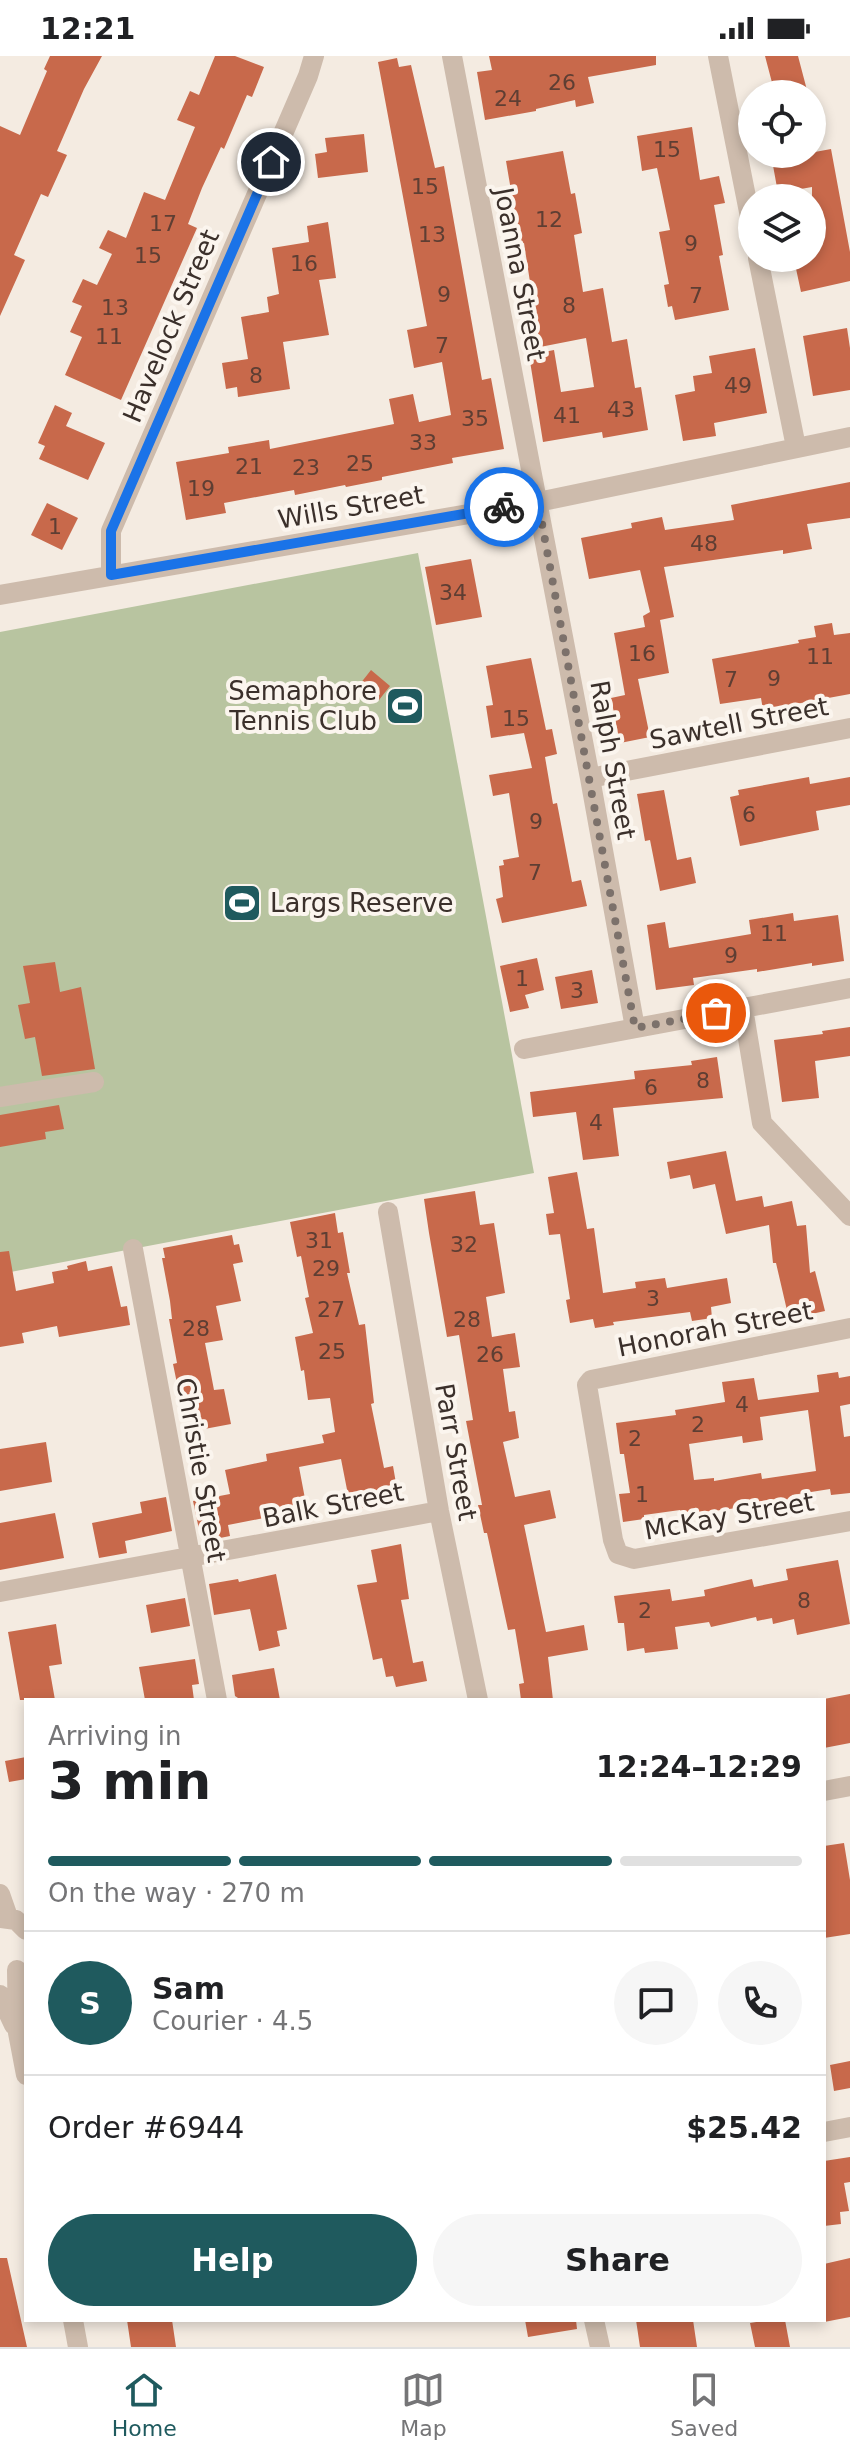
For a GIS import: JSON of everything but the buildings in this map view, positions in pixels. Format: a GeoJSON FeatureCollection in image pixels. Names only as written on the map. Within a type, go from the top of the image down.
{"type":"FeatureCollection","features":[{"type":"Feature","properties":{"kind":"street","name":"Havelock Street"},"geometry":{"type":"LineString","coordinates":[[111,575],[111,531],[314,56]]}},
{"type":"Feature","properties":{"kind":"street","name":"Joanna Street"},"geometry":{"type":"LineString","coordinates":[[452,56],[538,502]]}},
{"type":"Feature","properties":{"kind":"street"},"geometry":{"type":"LineString","coordinates":[[718,56],[743,184]]}},
{"type":"Feature","properties":{"kind":"street"},"geometry":{"type":"LineString","coordinates":[[761,272],[796,447]]}},
{"type":"Feature","properties":{"kind":"street","name":"Wills Street"},"geometry":{"type":"LineString","coordinates":[[0,595],[538,502],[850,437]]}},
{"type":"Feature","properties":{"kind":"street","name":"Ralph Street"},"geometry":{"type":"LineString","coordinates":[[538,502],[635,1028]]}},
{"type":"Feature","properties":{"kind":"street","name":"Sawtell Street"},"geometry":{"type":"LineString","coordinates":[[590,778],[850,728]]}},
{"type":"Feature","properties":{"kind":"street"},"geometry":{"type":"LineString","coordinates":[[524,1049],[850,988]]}},
{"type":"Feature","properties":{"kind":"street"},"geometry":{"type":"LineString","coordinates":[[743,1008],[762,1123],[850,1216]]}},
{"type":"Feature","properties":{"kind":"street"},"geometry":{"type":"LineString","coordinates":[[0,1097],[94,1082]]}},
{"type":"Feature","properties":{"kind":"street","name":"Parr Street"},"geometry":{"type":"LineString","coordinates":[[388,1212],[439,1511],[478,1698]]}},
{"type":"Feature","properties":{"kind":"street","name":"Christie Street"},"geometry":{"type":"LineString","coordinates":[[133,1249],[217,1698]]}},
{"type":"Feature","properties":{"kind":"street","name":"Honorah Street"},"geometry":{"type":"LineString","coordinates":[[618,1554],[587,1385],[591,1380],[850,1328]]}},
{"type":"Feature","properties":{"kind":"street","name":"Balk Street"},"geometry":{"type":"LineString","coordinates":[[0,1592],[439,1511]]}},
{"type":"Feature","properties":{"kind":"street","name":"McKay Street"},"geometry":{"type":"LineString","coordinates":[[618,1554],[634,1559],[850,1521]]}},
{"type":"Feature","properties":{"kind":"street"},"geometry":{"type":"LineString","coordinates":[[826,1791],[850,1786]]}},
{"type":"Feature","properties":{"kind":"street"},"geometry":{"type":"LineString","coordinates":[[0,1894],[4,1918],[16,1920],[24,1928]]}},
{"type":"Feature","properties":{"kind":"street"},"geometry":{"type":"LineString","coordinates":[[14,1969],[18,2033],[24,2064]]}},
{"type":"Feature","properties":{"kind":"street"},"geometry":{"type":"LineString","coordinates":[[0,1995],[18,2033]]}},
{"type":"Feature","properties":{"kind":"street"},"geometry":{"type":"LineString","coordinates":[[826,2132],[850,2127]]}},
{"type":"Feature","properties":{"kind":"street"},"geometry":{"type":"LineString","coordinates":[[73,2322],[78,2347]]}},
{"type":"Feature","properties":{"kind":"street"},"geometry":{"type":"LineString","coordinates":[[594,2322],[600,2347]]}},
{"type":"Feature","properties":{"kind":"green space","name":"Largs Reserve"},"geometry":{"type":"Polygon","coordinates":[[[418,553],[534,1173],[0,1274],[0,632],[418,553]]]}},
{"type":"Feature","properties":{"kind":"way so far"},"geometry":{"type":"LineString","coordinates":[[504,507],[538,502],[635,1028],[716,1013]]}},
{"type":"Feature","properties":{"kind":"place","name":"Semaphore Tennis Club"},"geometry":{"type":"Point","coordinates":[405,706]}},
{"type":"Feature","properties":{"kind":"place","name":"Largs Reserve"},"geometry":{"type":"Point","coordinates":[242,903]}},
{"type":"Feature","properties":{"kind":"route"},"geometry":{"type":"LineString","coordinates":[[271,162],[111,531],[111,575],[504,507]]}}]}
